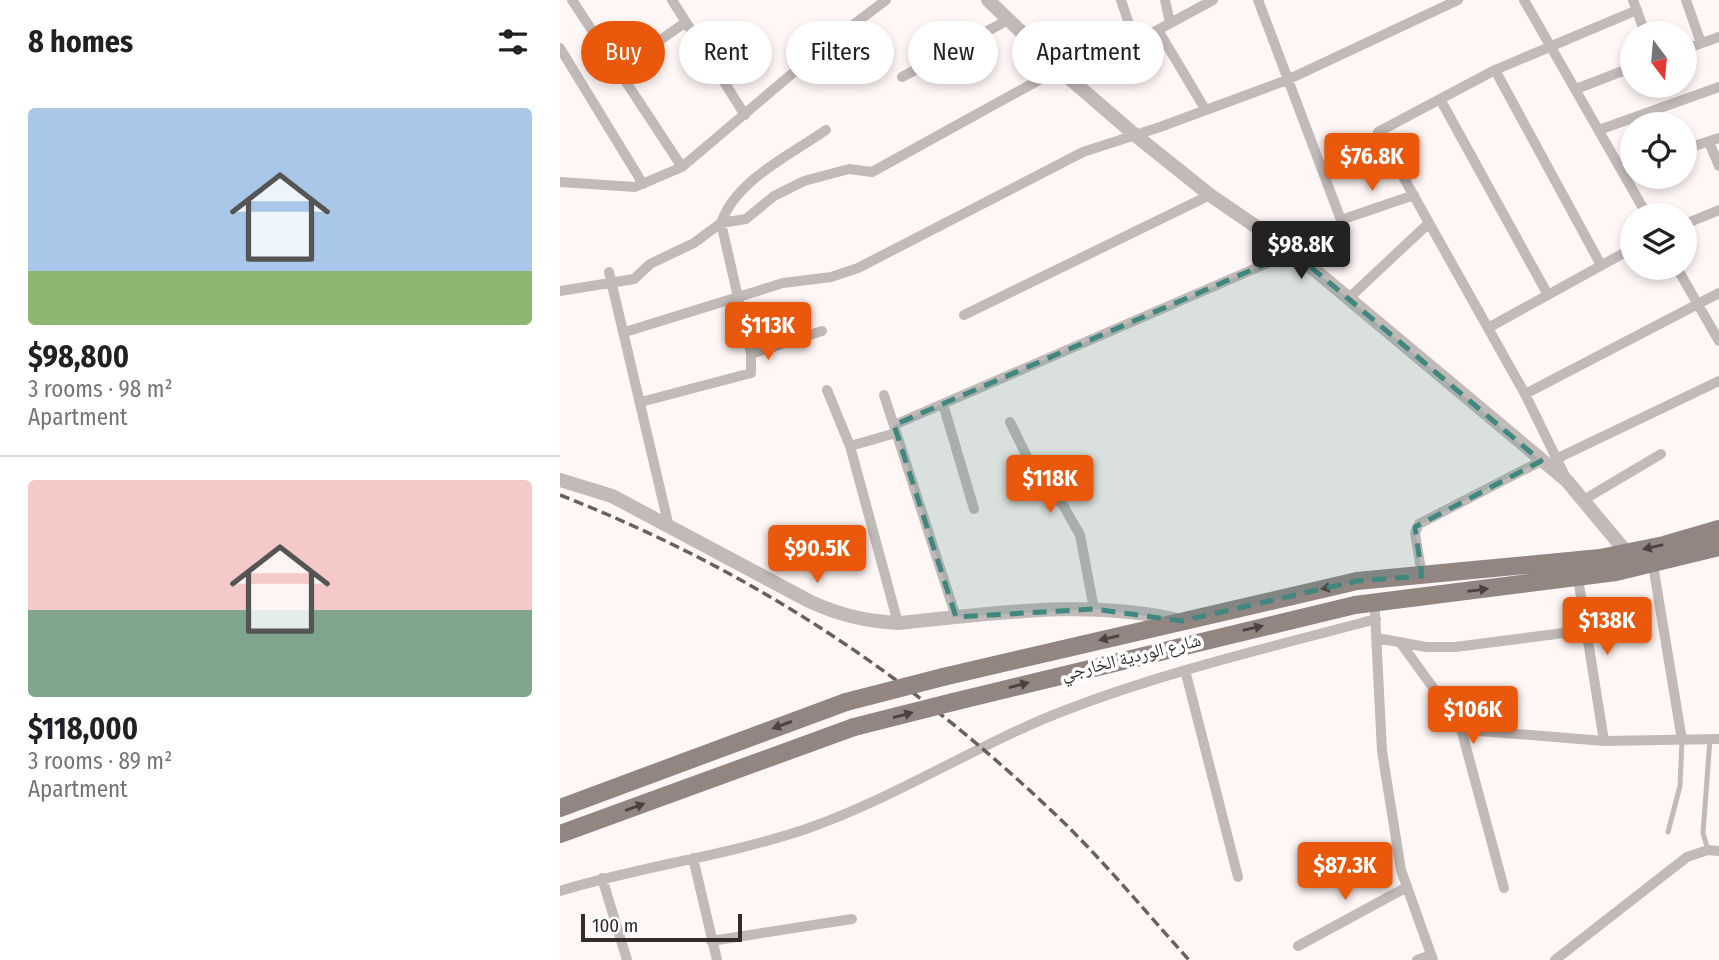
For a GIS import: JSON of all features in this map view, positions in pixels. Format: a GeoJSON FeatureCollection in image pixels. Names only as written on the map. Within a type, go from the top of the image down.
{"type":"FeatureCollection","features":[{"type":"Feature","properties":{"kind":"main road","name":"شارع الوردية الخارجي"},"geometry":{"type":"LineString","coordinates":[[560,808],[846,702],[943,677],[1357,582],[1576,561],[1627,553],[1719,529]]}},
{"type":"Feature","properties":{"kind":"main road","name":"شارع الوردية الخارجي"},"geometry":{"type":"LineString","coordinates":[[560,834],[854,727],[953,702],[1355,606],[1376,611],[1407,599],[1578,578],[1653,565],[1719,547]]}},
{"type":"Feature","properties":{"kind":"main road"},"geometry":{"type":"LineString","coordinates":[[1407,599],[1398,589],[1417,576]]}},
{"type":"Feature","properties":{"kind":"main road"},"geometry":{"type":"LineString","coordinates":[[1355,606],[1368,599],[1370,594],[1368,588],[1357,582]]}},
{"type":"Feature","properties":{"kind":"street"},"geometry":{"type":"LineString","coordinates":[[572,0],[682,167]]}},
{"type":"Feature","properties":{"kind":"street"},"geometry":{"type":"LineString","coordinates":[[672,0],[685,21]]}},
{"type":"Feature","properties":{"kind":"street"},"geometry":{"type":"LineString","coordinates":[[560,182],[635,187],[682,167],[820,50],[886,0]]}},
{"type":"Feature","properties":{"kind":"street"},"geometry":{"type":"LineString","coordinates":[[988,0],[1012,23]]}},
{"type":"Feature","properties":{"kind":"street"},"geometry":{"type":"LineString","coordinates":[[1121,0],[1128,21]]}},
{"type":"Feature","properties":{"kind":"street"},"geometry":{"type":"LineString","coordinates":[[1165,0],[1170,23]]}},
{"type":"Feature","properties":{"kind":"street"},"geometry":{"type":"LineString","coordinates":[[1164,26],[1213,0]]}},
{"type":"Feature","properties":{"kind":"street"},"geometry":{"type":"LineString","coordinates":[[1258,0],[1341,220],[1414,195]]}},
{"type":"Feature","properties":{"kind":"street"},"geometry":{"type":"LineString","coordinates":[[625,332],[796,280],[831,277],[858,268],[1083,152],[1287,80],[1458,0]]}},
{"type":"Feature","properties":{"kind":"street"},"geometry":{"type":"LineString","coordinates":[[1524,0],[1620,168]]}},
{"type":"Feature","properties":{"kind":"street"},"geometry":{"type":"LineString","coordinates":[[1686,0],[1701,43]]}},
{"type":"Feature","properties":{"kind":"street"},"geometry":{"type":"LineString","coordinates":[[1567,481],[1525,394],[1378,132],[1494,70],[1635,5]]}},
{"type":"Feature","properties":{"kind":"street"},"geometry":{"type":"LineString","coordinates":[[902,77],[1009,20]]}},
{"type":"Feature","properties":{"kind":"street"},"geometry":{"type":"LineString","coordinates":[[1698,44],[1719,37]]}},
{"type":"Feature","properties":{"kind":"street"},"geometry":{"type":"LineString","coordinates":[[1164,40],[1205,109]]}},
{"type":"Feature","properties":{"kind":"street"},"geometry":{"type":"LineString","coordinates":[[560,48],[643,184]]}},
{"type":"Feature","properties":{"kind":"street"},"geometry":{"type":"LineString","coordinates":[[1494,70],[1601,265]]}},
{"type":"Feature","properties":{"kind":"street"},"geometry":{"type":"LineString","coordinates":[[1576,89],[1620,73]]}},
{"type":"Feature","properties":{"kind":"street"},"geometry":{"type":"LineString","coordinates":[[726,84],[746,115]]}},
{"type":"Feature","properties":{"kind":"street"},"geometry":{"type":"LineString","coordinates":[[560,291],[612,285],[634,279],[650,264],[694,243],[721,223],[746,219],[774,196],[816,177],[849,169],[872,172],[1044,84]]}},
{"type":"Feature","properties":{"kind":"street"},"geometry":{"type":"LineString","coordinates":[[1076,84],[1210,195],[1293,252],[1567,481],[1585,499],[1627,553]]}},
{"type":"Feature","properties":{"kind":"street"},"geometry":{"type":"LineString","coordinates":[[1599,130],[1719,87]]}},
{"type":"Feature","properties":{"kind":"street"},"geometry":{"type":"LineString","coordinates":[[1440,99],[1548,295]]}},
{"type":"Feature","properties":{"kind":"street"},"geometry":{"type":"LineString","coordinates":[[641,402],[747,376],[752,368],[751,355],[721,223],[727,206],[743,189],[826,130]]}},
{"type":"Feature","properties":{"kind":"street"},"geometry":{"type":"LineString","coordinates":[[1697,145],[1714,140],[1719,166]]}},
{"type":"Feature","properties":{"kind":"street"},"geometry":{"type":"LineString","coordinates":[[964,315],[1210,195]]}},
{"type":"Feature","properties":{"kind":"street"},"geometry":{"type":"LineString","coordinates":[[1697,219],[1719,210]]}},
{"type":"Feature","properties":{"kind":"street"},"geometry":{"type":"LineString","coordinates":[[1349,298],[1429,223]]}},
{"type":"Feature","properties":{"kind":"street"},"geometry":{"type":"LineString","coordinates":[[850,446],[895,429],[943,404],[1293,252]]}},
{"type":"Feature","properties":{"kind":"street"},"geometry":{"type":"LineString","coordinates":[[1488,328],[1620,255]]}},
{"type":"Feature","properties":{"kind":"street"},"geometry":{"type":"LineString","coordinates":[[609,272],[669,527]]}},
{"type":"Feature","properties":{"kind":"street"},"geometry":{"type":"LineString","coordinates":[[1684,280],[1719,341]]}},
{"type":"Feature","properties":{"kind":"street"},"geometry":{"type":"LineString","coordinates":[[1525,394],[1719,293]]}},
{"type":"Feature","properties":{"kind":"street"},"geometry":{"type":"LineString","coordinates":[[751,355],[822,331]]}},
{"type":"Feature","properties":{"kind":"street"},"geometry":{"type":"LineString","coordinates":[[1558,458],[1719,381]]}},
{"type":"Feature","properties":{"kind":"street"},"geometry":{"type":"LineString","coordinates":[[827,390],[850,446],[898,624]]}},
{"type":"Feature","properties":{"kind":"street"},"geometry":{"type":"LineString","coordinates":[[884,395],[956,617]]}},
{"type":"Feature","properties":{"kind":"street"},"geometry":{"type":"LineString","coordinates":[[943,404],[974,509]]}},
{"type":"Feature","properties":{"kind":"street"},"geometry":{"type":"LineString","coordinates":[[1010,422],[1033,469],[1063,505],[1080,535],[1094,609]]}},
{"type":"Feature","properties":{"kind":"street"},"geometry":{"type":"LineString","coordinates":[[1585,499],[1661,454]]}},
{"type":"Feature","properties":{"kind":"street"},"geometry":{"type":"LineString","coordinates":[[1417,576],[1415,533],[1419,524],[1541,461]]}},
{"type":"Feature","properties":{"kind":"street"},"geometry":{"type":"LineString","coordinates":[[560,480],[612,496],[840,615],[898,624],[956,617],[1094,609],[1146,612],[1182,621]]}},
{"type":"Feature","properties":{"kind":"street"},"geometry":{"type":"LineString","coordinates":[[1653,565],[1682,740]]}},
{"type":"Feature","properties":{"kind":"street"},"geometry":{"type":"LineString","coordinates":[[1578,578],[1604,741]]}},
{"type":"Feature","properties":{"kind":"street"},"geometry":{"type":"LineString","coordinates":[[560,891],[602,878],[809,828],[1064,710],[1376,611],[1382,751],[1401,870],[1432,958],[1417,960]]}},
{"type":"Feature","properties":{"kind":"street"},"geometry":{"type":"LineString","coordinates":[[1377,638],[1426,647],[1455,647],[1587,630]]}},
{"type":"Feature","properties":{"kind":"street"},"geometry":{"type":"LineString","coordinates":[[1401,642],[1460,725],[1504,888]]}},
{"type":"Feature","properties":{"kind":"street"},"geometry":{"type":"LineString","coordinates":[[1185,670],[1238,877]]}},
{"type":"Feature","properties":{"kind":"street"},"geometry":{"type":"LineString","coordinates":[[1460,725],[1499,734],[1604,741],[1715,739]]}},
{"type":"Feature","properties":{"kind":"street"},"geometry":{"type":"LineString","coordinates":[[1555,960],[1671,868],[1687,857],[1714,850]]}},
{"type":"Feature","properties":{"kind":"street"},"geometry":{"type":"LineString","coordinates":[[693,858],[717,960]]}},
{"type":"Feature","properties":{"kind":"street"},"geometry":{"type":"LineString","coordinates":[[602,878],[627,960]]}},
{"type":"Feature","properties":{"kind":"street"},"geometry":{"type":"LineString","coordinates":[[1298,946],[1407,887]]}},
{"type":"Feature","properties":{"kind":"street"},"geometry":{"type":"LineString","coordinates":[[711,941],[852,919]]}},
{"type":"Feature","properties":{"kind":"lane"},"geometry":{"type":"LineString","coordinates":[[1714,850],[1703,833],[1715,739]]}},
{"type":"Feature","properties":{"kind":"lane"},"geometry":{"type":"LineString","coordinates":[[1668,832],[1680,786],[1682,740]]}},
{"type":"Feature","properties":{"kind":"highlighted area"},"geometry":{"type":"Polygon","coordinates":[[[1293,252],[1541,461],[1415,527],[1422,576],[1357,581],[1182,621],[1094,609],[956,617],[894,425],[1293,252]]]}},
{"type":"Feature","properties":{"kind":"railway"},"geometry":{"type":"LineString","coordinates":[[560,495],[630,524],[762,592],[824,630],[884,672],[943,716],[1056,815],[1189,960]]}}]}
